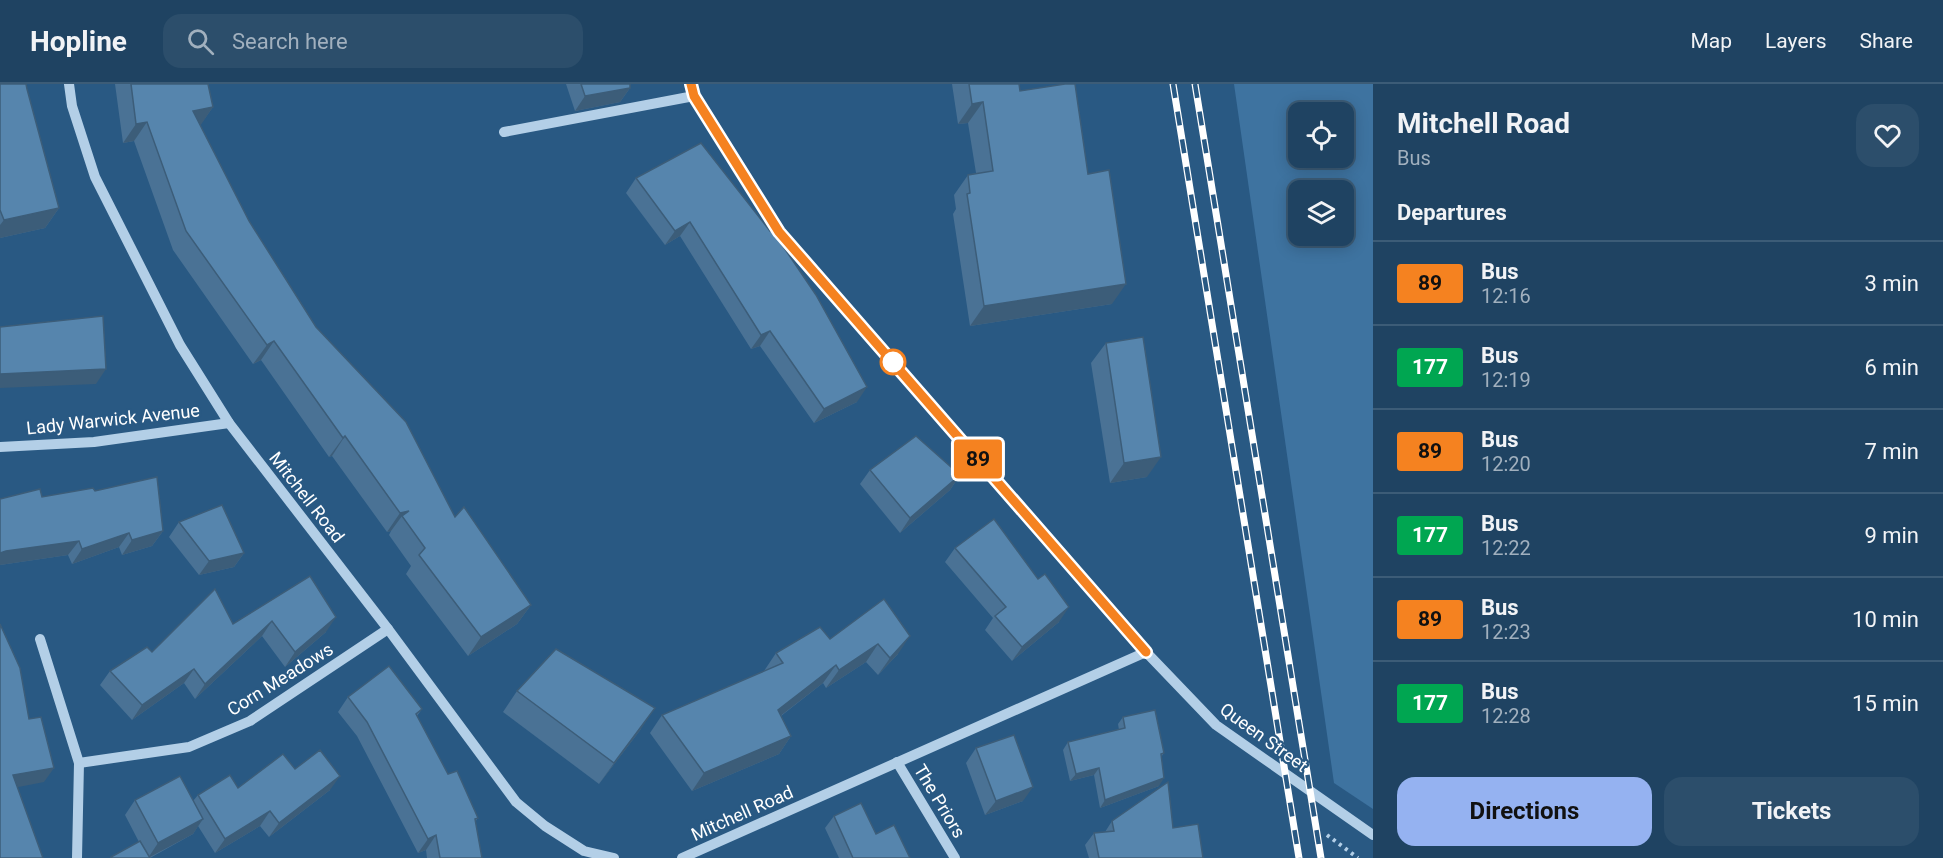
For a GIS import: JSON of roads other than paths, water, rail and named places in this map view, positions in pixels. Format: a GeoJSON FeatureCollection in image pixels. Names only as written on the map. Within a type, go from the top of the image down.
{"type":"FeatureCollection","features":[{"type":"Feature","properties":{"kind":"street","name":"Mitchell Road"},"geometry":{"type":"LineString","coordinates":[[69,84],[72,106],[95,177],[180,345],[229,423],[388,629],[516,802],[545,826],[584,851],[614,858]]}},
{"type":"Feature","properties":{"kind":"street","name":"Queen Street"},"geometry":{"type":"LineString","coordinates":[[691,84],[694,96],[779,232],[1146,652],[1194,704],[1227,734],[1373,835]]}},
{"type":"Feature","properties":{"kind":"street"},"geometry":{"type":"LineString","coordinates":[[504,132],[694,96]]}},
{"type":"Feature","properties":{"kind":"street","name":"Lady Warwick Avenue"},"geometry":{"type":"LineString","coordinates":[[0,447],[94,442],[229,423]]}},
{"type":"Feature","properties":{"kind":"street","name":"Corn Meadows"},"geometry":{"type":"LineString","coordinates":[[79,763],[189,747],[250,720],[388,629]]}},
{"type":"Feature","properties":{"kind":"street"},"geometry":{"type":"LineString","coordinates":[[40,639],[79,763],[77,858]]}},
{"type":"Feature","properties":{"kind":"street","name":"Mitchell Road"},"geometry":{"type":"LineString","coordinates":[[682,858],[1146,652]]}},
{"type":"Feature","properties":{"kind":"street","name":"The Priors"},"geometry":{"type":"LineString","coordinates":[[897,762],[955,858]]}},
{"type":"Feature","properties":{"kind":"railway"},"geometry":{"type":"LineString","coordinates":[[1173,84],[1299,858]]}},
{"type":"Feature","properties":{"kind":"railway"},"geometry":{"type":"LineString","coordinates":[[1195,84],[1321,858]]}}]}
